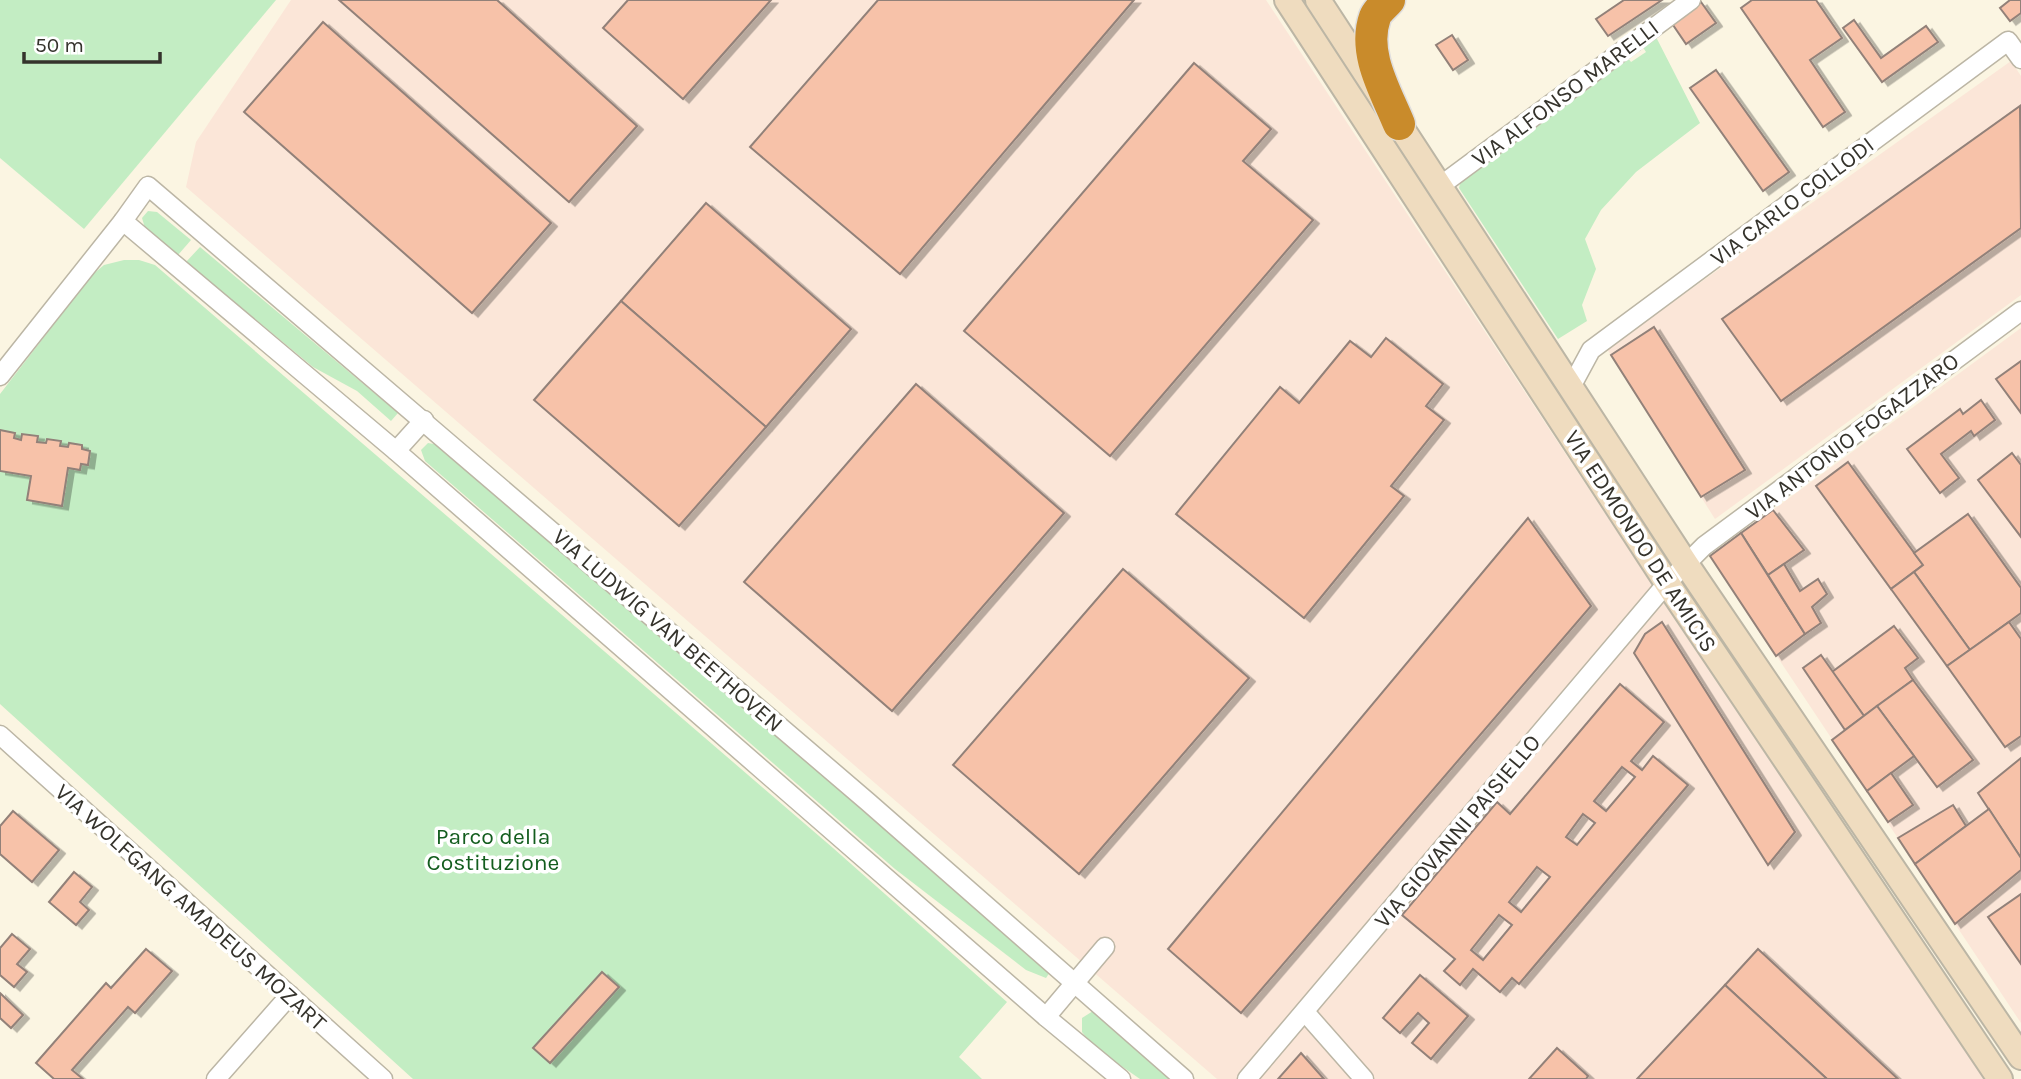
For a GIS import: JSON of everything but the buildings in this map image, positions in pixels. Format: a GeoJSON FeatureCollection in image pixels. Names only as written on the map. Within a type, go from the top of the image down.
{"type":"FeatureCollection","features":[{"type":"Feature","properties":{"kind":"highway"},"geometry":{"type":"LineString","coordinates":[[1390,0],[1375,16],[1372,40],[1374,63],[1399,124]]}},
{"type":"Feature","properties":{"kind":"main road","name":"VIA EDMONDO DE AMICIS"},"geometry":{"type":"LineString","coordinates":[[1286,0],[1667,583],[2000,1079]]}},
{"type":"Feature","properties":{"kind":"main road","name":"VIA EDMONDO DE AMICIS"},"geometry":{"type":"LineString","coordinates":[[1318,0],[1686,564],[2021,1057]]}},
{"type":"Feature","properties":{"kind":"street","name":"VIA ALFONSO MARELLI"},"geometry":{"type":"LineString","coordinates":[[1440,186],[1691,0]]}},
{"type":"Feature","properties":{"kind":"street","name":"VIA CARLO COLLODI"},"geometry":{"type":"LineString","coordinates":[[1571,387],[1591,350],[2008,41],[2021,59]]}},
{"type":"Feature","properties":{"kind":"street","name":"VIA LUDWIG VAN BEETHOVEN"},"geometry":{"type":"LineString","coordinates":[[1121,1079],[1046,1017],[396,451],[123,221],[148,186],[424,419],[1076,982],[1184,1079]]}},
{"type":"Feature","properties":{"kind":"street"},"geometry":{"type":"LineString","coordinates":[[0,376],[123,221]]}},
{"type":"Feature","properties":{"kind":"street","name":"VIA ANTONIO FOGAZZARO"},"geometry":{"type":"LineString","coordinates":[[1667,583],[1704,546],[2021,310]]}},
{"type":"Feature","properties":{"kind":"street"},"geometry":{"type":"LineString","coordinates":[[396,451],[424,419]]}},
{"type":"Feature","properties":{"kind":"street","name":"VIA GIOVANNI PAISIELLO"},"geometry":{"type":"LineString","coordinates":[[1247,1079],[1667,583]]}},
{"type":"Feature","properties":{"kind":"street","name":"VIA WOLFGANG AMADEUS MOZART"},"geometry":{"type":"LineString","coordinates":[[0,735],[383,1079]]}},
{"type":"Feature","properties":{"kind":"street"},"geometry":{"type":"LineString","coordinates":[[1046,1017],[1105,947]]}},
{"type":"Feature","properties":{"kind":"street"},"geometry":{"type":"LineString","coordinates":[[216,1079],[290,995]]}},
{"type":"Feature","properties":{"kind":"street"},"geometry":{"type":"LineString","coordinates":[[1305,1012],[1364,1079]]}},
{"type":"Feature","properties":{"kind":"shaded area"},"geometry":{"type":"Polygon","coordinates":[[[291,0],[1266,0],[1680,627],[1985,1079],[1217,1079],[186,187],[196,142],[291,0]]]}},
{"type":"Feature","properties":{"kind":"shaded area"},"geometry":{"type":"Polygon","coordinates":[[[2011,61],[2021,76],[2021,295],[1715,519],[1607,349],[2011,61]]]}},
{"type":"Feature","properties":{"kind":"shaded area"},"geometry":{"type":"Polygon","coordinates":[[[2021,328],[2021,1023],[1710,556],[2021,328]]]}},
{"type":"Feature","properties":{"kind":"green space"},"geometry":{"type":"Polygon","coordinates":[[[0,0],[276,0],[84,229],[0,158],[0,0]]]}},
{"type":"Feature","properties":{"kind":"green space"},"geometry":{"type":"Polygon","coordinates":[[[1655,35],[1700,123],[1636,172],[1601,210],[1585,239],[1596,269],[1582,305],[1587,321],[1558,339],[1459,188],[1461,180],[1625,54],[1631,62],[1646,52],[1640,43],[1655,35]]]}},
{"type":"Feature","properties":{"kind":"green space"},"geometry":{"type":"Polygon","coordinates":[[[148,211],[157,212],[191,240],[178,255],[145,228],[142,218],[148,211]]]}},
{"type":"Feature","properties":{"kind":"green space"},"geometry":{"type":"Polygon","coordinates":[[[200,247],[398,413],[391,421],[357,391],[313,367],[186,262],[200,247]]]}},
{"type":"Feature","properties":{"kind":"green space","name":"Parco della Costituzione"},"geometry":{"type":"Polygon","coordinates":[[[124,260],[139,260],[155,265],[833,848],[1007,1002],[959,1057],[982,1079],[413,1079],[0,704],[0,394],[92,275],[104,265],[124,260]]]}},
{"type":"Feature","properties":{"kind":"green space"},"geometry":{"type":"Polygon","coordinates":[[[428,443],[440,445],[1050,972],[1046,978],[1026,970],[895,869],[425,461],[421,450],[428,443]]]}},
{"type":"Feature","properties":{"kind":"green space"},"geometry":{"type":"Polygon","coordinates":[[[1093,1011],[1104,1017],[1171,1079],[1140,1079],[1094,1047],[1082,1032],[1082,1018],[1093,1011]]]}}]}
